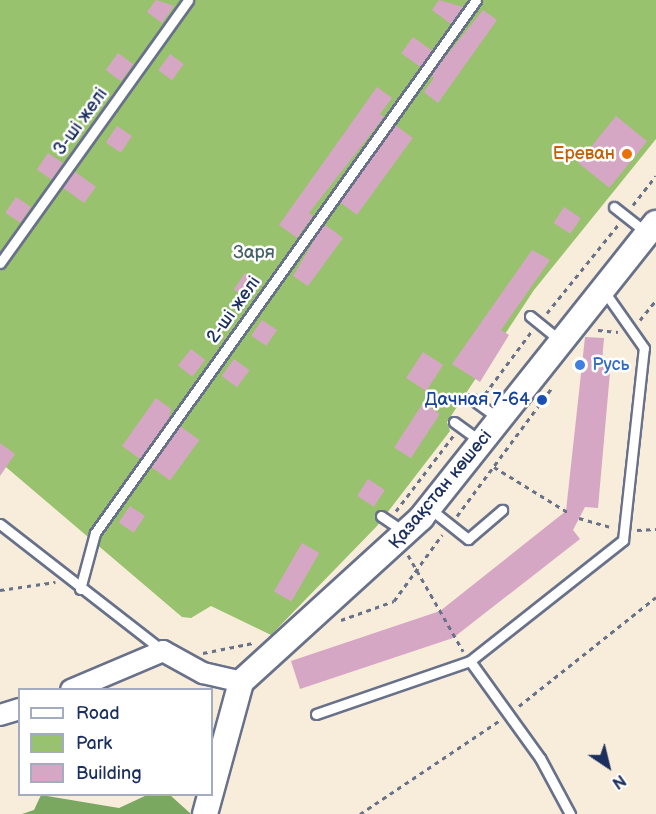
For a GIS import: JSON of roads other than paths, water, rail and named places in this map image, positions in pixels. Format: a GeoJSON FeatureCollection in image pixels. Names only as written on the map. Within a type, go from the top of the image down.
{"type":"FeatureCollection","features":[{"type":"Feature","properties":{"kind":"street","name":"Қазақстан көшесі"},"geometry":{"type":"LineString","coordinates":[[241,682],[394,528],[429,508],[652,228]]}},
{"type":"Feature","properties":{"kind":"street"},"geometry":{"type":"LineString","coordinates":[[76,688],[163,651],[203,673],[241,682],[213,791]]}},
{"type":"Feature","properties":{"kind":"street"},"geometry":{"type":"LineString","coordinates":[[0,716],[18,710]]}},
{"type":"Feature","properties":{"kind":"street"},"geometry":{"type":"LineString","coordinates":[[207,814],[212,796]]}},
{"type":"Feature","properties":{"kind":"lane","name":"3-ші желі"},"geometry":{"type":"LineString","coordinates":[[0,263],[188,0]]}},
{"type":"Feature","properties":{"kind":"lane","name":"2-ші желі"},"geometry":{"type":"LineString","coordinates":[[80,590],[95,533],[476,0]]}},
{"type":"Feature","properties":{"kind":"lane"},"geometry":{"type":"LineString","coordinates":[[614,207],[625,216],[652,228]]}},
{"type":"Feature","properties":{"kind":"lane"},"geometry":{"type":"LineString","coordinates":[[316,714],[470,661],[623,540],[644,348],[632,328],[602,289]]}},
{"type":"Feature","properties":{"kind":"lane"},"geometry":{"type":"LineString","coordinates":[[530,316],[561,341]]}},
{"type":"Feature","properties":{"kind":"lane"},"geometry":{"type":"LineString","coordinates":[[475,401],[500,419]]}},
{"type":"Feature","properties":{"kind":"lane"},"geometry":{"type":"LineString","coordinates":[[457,424],[482,442]]}},
{"type":"Feature","properties":{"kind":"lane"},"geometry":{"type":"LineString","coordinates":[[429,508],[468,538],[502,510]]}},
{"type":"Feature","properties":{"kind":"lane"},"geometry":{"type":"LineString","coordinates":[[0,524],[80,590],[163,651]]}},
{"type":"Feature","properties":{"kind":"lane"},"geometry":{"type":"LineString","coordinates":[[470,661],[540,758],[570,814]]}},
{"type":"Feature","properties":{"kind":"place","name":"Ереван"},"geometry":{"type":"Point","coordinates":[627,154]}},
{"type":"Feature","properties":{"kind":"place","name":"Русь"},"geometry":{"type":"Point","coordinates":[580,365]}},
{"type":"Feature","properties":{"kind":"place","name":"Дачная 7-64"},"geometry":{"type":"Point","coordinates":[542,400]}},
{"type":"Feature","properties":{"kind":"park label","name":"Заря"},"geometry":{"type":"Point","coordinates":[254,253]}}]}
